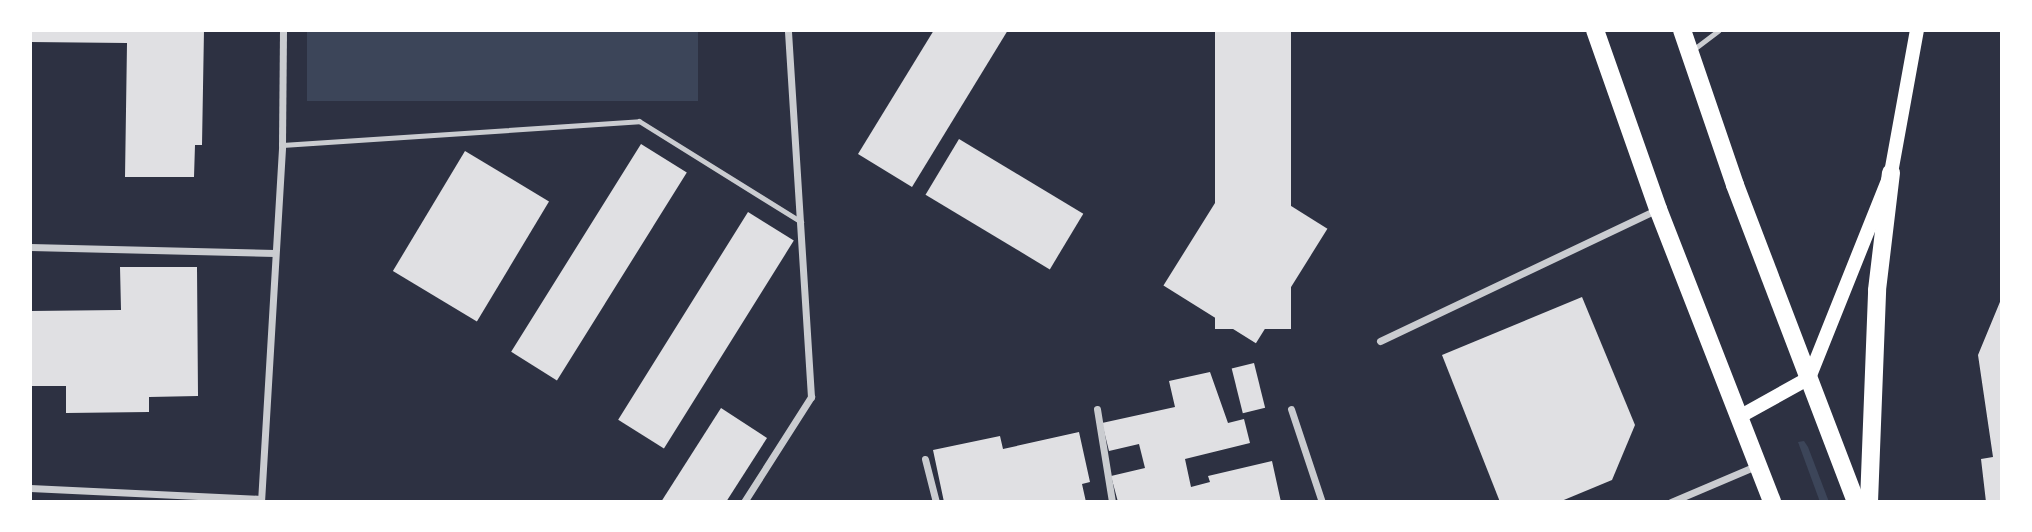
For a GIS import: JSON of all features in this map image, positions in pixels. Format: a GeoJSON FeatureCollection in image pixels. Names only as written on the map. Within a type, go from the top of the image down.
{"type":"FeatureCollection","features":[{"type":"Feature","properties":{"kind":"main road"},"geometry":{"type":"LineString","coordinates":[[1595,30],[1658,209],[1772,502]]}},
{"type":"Feature","properties":{"kind":"main road"},"geometry":{"type":"LineString","coordinates":[[1682,30],[1856,502]]}},
{"type":"Feature","properties":{"kind":"main road"},"geometry":{"type":"LineString","coordinates":[[1869,502],[1877,290],[1891,173],[1917,30]]}},
{"type":"Feature","properties":{"kind":"main road"},"geometry":{"type":"LineString","coordinates":[[1739,416],[1809,378],[1891,173]]}},
{"type":"Feature","properties":{"kind":"street"},"geometry":{"type":"LineString","coordinates":[[30,488],[261,500],[282,145],[283,30]]}},
{"type":"Feature","properties":{"kind":"street"},"geometry":{"type":"LineString","coordinates":[[744,502],[811,397],[788,30]]}},
{"type":"Feature","properties":{"kind":"street"},"geometry":{"type":"LineString","coordinates":[[1380,341],[1658,209]]}},
{"type":"Feature","properties":{"kind":"street"},"geometry":{"type":"LineString","coordinates":[[30,247],[275,253]]}},
{"type":"Feature","properties":{"kind":"street"},"geometry":{"type":"LineString","coordinates":[[1097,409],[1112,502]]}},
{"type":"Feature","properties":{"kind":"street"},"geometry":{"type":"LineString","coordinates":[[1291,409],[1321,502]]}},
{"type":"Feature","properties":{"kind":"street"},"geometry":{"type":"LineString","coordinates":[[925,459],[936,502]]}},
{"type":"Feature","properties":{"kind":"street"},"geometry":{"type":"LineString","coordinates":[[1671,502],[1757,466]]}},
{"type":"Feature","properties":{"kind":"lane"},"geometry":{"type":"LineString","coordinates":[[1689,51],[1719,30]]}},
{"type":"Feature","properties":{"kind":"lane"},"geometry":{"type":"LineString","coordinates":[[282,145],[639,121],[801,222]]}},
{"type":"Feature","properties":{"kind":"shaded area"},"geometry":{"type":"Polygon","coordinates":[[[307,30],[698,30],[698,101],[307,101],[307,30]]]}},
{"type":"Feature","properties":{"kind":"shaded area"},"geometry":{"type":"Polygon","coordinates":[[[1804,441],[1829,502],[1820,502],[1798,442],[1804,441]]]}},
{"type":"Feature","properties":{"kind":"building"},"geometry":{"type":"Polygon","coordinates":[[[30,30],[204,30],[202,145],[195,145],[194,177],[125,177],[127,43],[30,42],[30,30]]]}},
{"type":"Feature","properties":{"kind":"building"},"geometry":{"type":"Polygon","coordinates":[[[934,30],[1008,30],[912,187],[858,154],[934,30]]]}},
{"type":"Feature","properties":{"kind":"building"},"geometry":{"type":"Polygon","coordinates":[[[1215,30],[1291,30],[1291,329],[1215,329],[1215,30]]]}},
{"type":"Feature","properties":{"kind":"building"},"geometry":{"type":"Polygon","coordinates":[[[959,139],[1083,214],[1050,269],[926,195],[959,139]]]}},
{"type":"Feature","properties":{"kind":"building"},"geometry":{"type":"Polygon","coordinates":[[[641,144],[687,173],[557,380],[511,352],[641,144]]]}},
{"type":"Feature","properties":{"kind":"building"},"geometry":{"type":"Polygon","coordinates":[[[465,151],[549,201],[477,321],[393,271],[465,151]]]}},
{"type":"Feature","properties":{"kind":"building"},"geometry":{"type":"Polygon","coordinates":[[[1235,171],[1327,229],[1256,343],[1163,285],[1235,171]]]}},
{"type":"Feature","properties":{"kind":"building"},"geometry":{"type":"Polygon","coordinates":[[[748,212],[794,241],[664,448],[618,420],[748,212]]]}},
{"type":"Feature","properties":{"kind":"building"},"geometry":{"type":"Polygon","coordinates":[[[120,267],[197,267],[198,396],[149,397],[149,412],[66,413],[66,386],[30,386],[30,311],[121,310],[120,267]]]}},
{"type":"Feature","properties":{"kind":"building"},"geometry":{"type":"Polygon","coordinates":[[[1582,297],[1635,425],[1612,480],[1559,502],[1500,502],[1442,355],[1582,297]]]}},
{"type":"Feature","properties":{"kind":"building"},"geometry":{"type":"Polygon","coordinates":[[[2002,297],[2002,502],[1986,502],[1981,459],[1993,457],[1978,355],[2002,297]]]}},
{"type":"Feature","properties":{"kind":"building"},"geometry":{"type":"Polygon","coordinates":[[[1254,363],[1265,408],[1243,413],[1232,369],[1254,363]]]}},
{"type":"Feature","properties":{"kind":"building"},"geometry":{"type":"Polygon","coordinates":[[[1210,372],[1228,423],[1244,419],[1250,443],[1185,459],[1191,487],[1210,482],[1208,476],[1272,461],[1281,502],[1118,502],[1111,476],[1145,468],[1139,444],[1109,451],[1102,423],[1175,407],[1169,381],[1210,372]]]}},
{"type":"Feature","properties":{"kind":"building"},"geometry":{"type":"Polygon","coordinates":[[[721,408],[767,438],[726,502],[661,502],[721,408]]]}},
{"type":"Feature","properties":{"kind":"building"},"geometry":{"type":"Polygon","coordinates":[[[1079,432],[1090,482],[1082,484],[1086,502],[944,502],[933,450],[1000,436],[1003,449],[1079,432]]]}}]}
